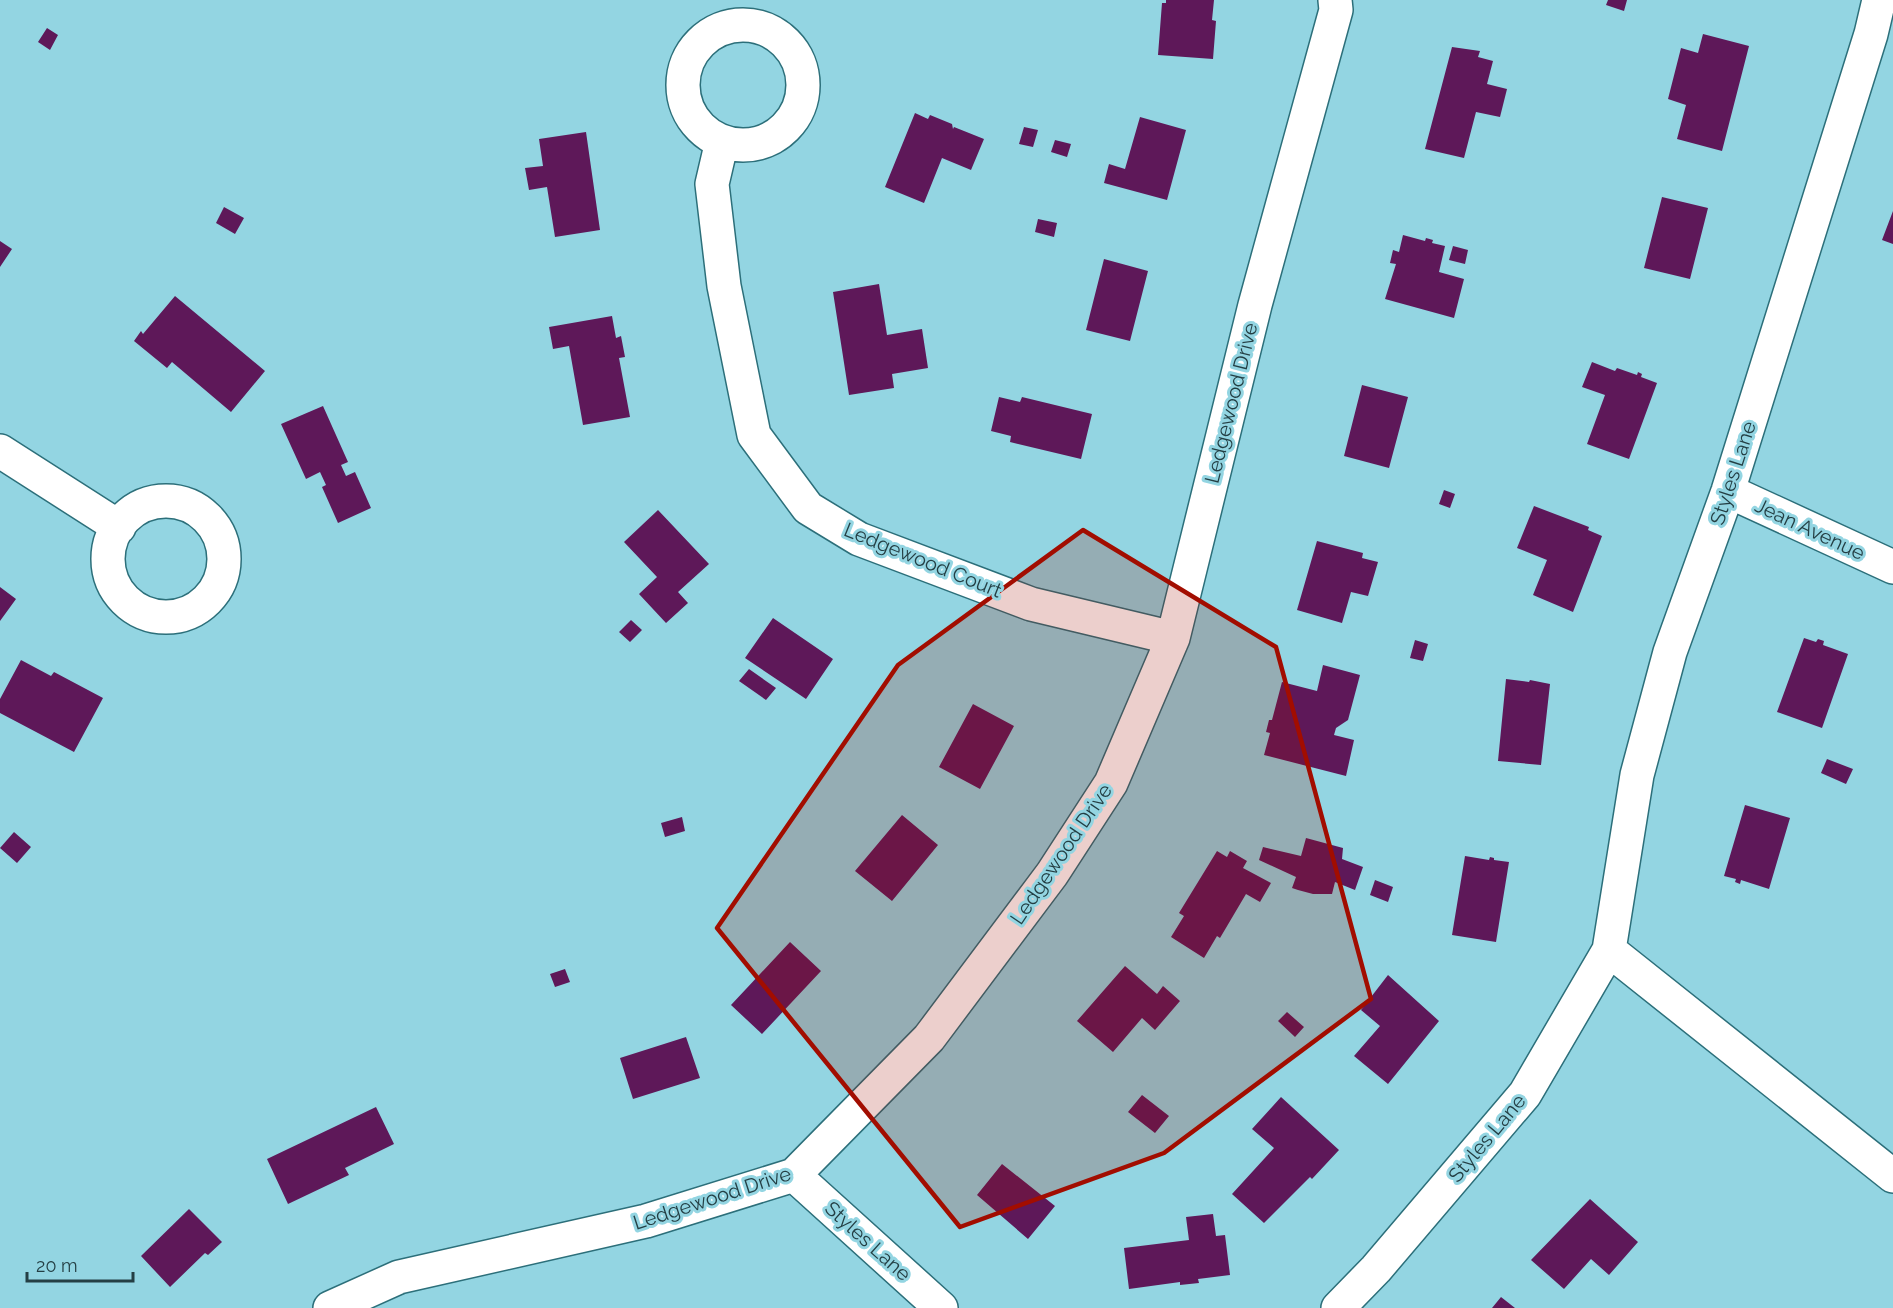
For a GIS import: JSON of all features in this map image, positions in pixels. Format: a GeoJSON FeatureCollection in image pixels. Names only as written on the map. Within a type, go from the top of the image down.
{"type":"FeatureCollection","features":[{"type":"Feature","properties":{"kind":"street","name":"Ledgewood Drive"},"geometry":{"type":"LineString","coordinates":[[330,1308],[399,1277],[646,1221],[794,1174],[929,1038],[1052,874],[1111,783],[1173,638],[1255,305],[1336,10],[1335,0]]}},
{"type":"Feature","properties":{"kind":"street","name":"Styles Lane"},"geometry":{"type":"LineString","coordinates":[[1338,1308],[1376,1269],[1525,1094],[1609,950],[1640,764],[1670,652],[1728,491],[1882,38],[1879,0]]}},
{"type":"Feature","properties":{"kind":"street","name":"Ledgewood Court"},"geometry":{"type":"LineString","coordinates":[[722,141],[712,184],[724,286],[754,435],[808,508],[860,539],[1031,604],[1173,638]]}},
{"type":"Feature","properties":{"kind":"street"},"geometry":{"type":"LineString","coordinates":[[0,451],[118,526]]}},
{"type":"Feature","properties":{"kind":"street","name":"Jean Avenue"},"geometry":{"type":"LineString","coordinates":[[1728,491],[1893,567]]}},
{"type":"Feature","properties":{"kind":"street"},"geometry":{"type":"LineString","coordinates":[[1609,950],[1893,1176]]}},
{"type":"Feature","properties":{"kind":"street","name":"Styles Lane"},"geometry":{"type":"LineString","coordinates":[[794,1174],[941,1308]]}},
{"type":"Feature","properties":{"kind":"highlighted area"},"geometry":{"type":"Polygon","coordinates":[[[1083,530],[1276,647],[1371,999],[1164,1153],[960,1227],[717,928],[898,665],[1083,530]]]}},
{"type":"Feature","properties":{"kind":"building"},"geometry":{"type":"Polygon","coordinates":[[[1166,0],[1214,0],[1212,20],[1216,21],[1213,59],[1158,55],[1162,3],[1166,3],[1166,0]]]}},
{"type":"Feature","properties":{"kind":"building"},"geometry":{"type":"Polygon","coordinates":[[[1608,0],[1627,0],[1624,11],[1606,5],[1608,0]]]}},
{"type":"Feature","properties":{"kind":"building"},"geometry":{"type":"Polygon","coordinates":[[[47,28],[58,35],[50,50],[38,42],[47,28]]]}},
{"type":"Feature","properties":{"kind":"building"},"geometry":{"type":"Polygon","coordinates":[[[1703,34],[1749,46],[1722,151],[1677,139],[1686,105],[1668,99],[1681,48],[1698,53],[1703,34]]]}},
{"type":"Feature","properties":{"kind":"building"},"geometry":{"type":"Polygon","coordinates":[[[1452,47],[1480,51],[1478,57],[1493,61],[1487,84],[1507,89],[1500,117],[1476,112],[1464,158],[1425,149],[1452,47]]]}},
{"type":"Feature","properties":{"kind":"building"},"geometry":{"type":"Polygon","coordinates":[[[915,113],[928,119],[930,115],[952,124],[953,129],[954,127],[984,139],[971,170],[942,158],[924,203],[885,187],[915,113]]]}},
{"type":"Feature","properties":{"kind":"building"},"geometry":{"type":"Polygon","coordinates":[[[1140,117],[1186,130],[1167,200],[1104,183],[1109,164],[1125,169],[1140,117]]]}},
{"type":"Feature","properties":{"kind":"building"},"geometry":{"type":"Polygon","coordinates":[[[1024,127],[1038,130],[1033,147],[1019,144],[1024,127]]]}},
{"type":"Feature","properties":{"kind":"building"},"geometry":{"type":"Polygon","coordinates":[[[586,132],[600,230],[555,237],[547,187],[529,190],[525,168],[543,166],[539,139],[586,132]]]}},
{"type":"Feature","properties":{"kind":"building"},"geometry":{"type":"Polygon","coordinates":[[[1055,140],[1071,144],[1067,157],[1051,152],[1055,140]]]}},
{"type":"Feature","properties":{"kind":"building"},"geometry":{"type":"Polygon","coordinates":[[[1662,197],[1708,208],[1690,279],[1644,268],[1662,197]]]}},
{"type":"Feature","properties":{"kind":"building"},"geometry":{"type":"Polygon","coordinates":[[[224,207],[244,218],[235,234],[216,223],[224,207]]]}},
{"type":"Feature","properties":{"kind":"building"},"geometry":{"type":"Polygon","coordinates":[[[1893,211],[1893,244],[1882,240],[1893,211]]]}},
{"type":"Feature","properties":{"kind":"building"},"geometry":{"type":"Polygon","coordinates":[[[1038,219],[1057,223],[1054,237],[1035,232],[1038,219]]]}},
{"type":"Feature","properties":{"kind":"building"},"geometry":{"type":"Polygon","coordinates":[[[1403,235],[1425,241],[1426,238],[1433,240],[1432,243],[1445,246],[1439,272],[1464,279],[1454,318],[1385,299],[1396,264],[1390,263],[1393,250],[1399,252],[1403,235]]]}},
{"type":"Feature","properties":{"kind":"building"},"geometry":{"type":"Polygon","coordinates":[[[0,241],[12,249],[0,267],[0,241]]]}},
{"type":"Feature","properties":{"kind":"building"},"geometry":{"type":"Polygon","coordinates":[[[1453,246],[1468,250],[1465,264],[1449,260],[1453,246]]]}},
{"type":"Feature","properties":{"kind":"building"},"geometry":{"type":"Polygon","coordinates":[[[1104,259],[1148,271],[1130,341],[1086,330],[1104,259]]]}},
{"type":"Feature","properties":{"kind":"building"},"geometry":{"type":"Polygon","coordinates":[[[879,284],[887,335],[922,329],[928,368],[892,374],[894,388],[849,395],[833,292],[879,284]]]}},
{"type":"Feature","properties":{"kind":"building"},"geometry":{"type":"Polygon","coordinates":[[[175,296],[265,371],[231,412],[172,362],[167,368],[134,341],[141,331],[143,334],[175,296]]]}},
{"type":"Feature","properties":{"kind":"building"},"geometry":{"type":"Polygon","coordinates":[[[612,316],[616,338],[621,336],[625,357],[619,358],[630,417],[583,425],[569,346],[553,349],[549,327],[612,316]]]}},
{"type":"Feature","properties":{"kind":"building"},"geometry":{"type":"Polygon","coordinates":[[[1592,362],[1615,371],[1617,368],[1637,375],[1638,372],[1642,374],[1641,377],[1657,383],[1629,459],[1587,444],[1605,395],[1582,387],[1592,362]]]}},
{"type":"Feature","properties":{"kind":"building"},"geometry":{"type":"Polygon","coordinates":[[[1362,385],[1408,397],[1389,468],[1344,456],[1362,385]]]}},
{"type":"Feature","properties":{"kind":"building"},"geometry":{"type":"Polygon","coordinates":[[[999,397],[1020,402],[1022,397],[1092,414],[1081,459],[1010,442],[1011,436],[991,431],[999,397]]]}},
{"type":"Feature","properties":{"kind":"building"},"geometry":{"type":"Polygon","coordinates":[[[323,406],[348,462],[341,465],[346,476],[355,472],[371,508],[338,523],[322,487],[326,485],[320,472],[306,479],[281,424],[323,406]]]}},
{"type":"Feature","properties":{"kind":"building"},"geometry":{"type":"Polygon","coordinates":[[[1444,490],[1455,494],[1450,508],[1439,504],[1444,490]]]}},
{"type":"Feature","properties":{"kind":"building"},"geometry":{"type":"Polygon","coordinates":[[[1534,506],[1589,527],[1588,530],[1602,536],[1573,612],[1533,595],[1547,560],[1517,548],[1534,506]]]}},
{"type":"Feature","properties":{"kind":"building"},"geometry":{"type":"Polygon","coordinates":[[[658,510],[709,564],[678,592],[688,603],[666,623],[639,594],[657,577],[624,542],[658,510]]]}},
{"type":"Feature","properties":{"kind":"building"},"geometry":{"type":"Polygon","coordinates":[[[1317,541],[1363,553],[1362,558],[1378,562],[1368,596],[1351,592],[1342,623],[1297,610],[1317,541]]]}},
{"type":"Feature","properties":{"kind":"building"},"geometry":{"type":"Polygon","coordinates":[[[0,587],[16,599],[0,621],[0,587]]]}},
{"type":"Feature","properties":{"kind":"building"},"geometry":{"type":"Polygon","coordinates":[[[773,618],[833,659],[806,699],[745,658],[773,618]]]}},
{"type":"Feature","properties":{"kind":"building"},"geometry":{"type":"Polygon","coordinates":[[[631,620],[642,630],[630,642],[619,632],[631,620]]]}},
{"type":"Feature","properties":{"kind":"building"},"geometry":{"type":"Polygon","coordinates":[[[1804,638],[1816,642],[1818,639],[1824,641],[1823,645],[1848,654],[1822,728],[1777,712],[1804,638]]]}},
{"type":"Feature","properties":{"kind":"building"},"geometry":{"type":"Polygon","coordinates":[[[1415,640],[1428,644],[1423,661],[1410,658],[1415,640]]]}},
{"type":"Feature","properties":{"kind":"building"},"geometry":{"type":"Polygon","coordinates":[[[21,660],[51,676],[54,672],[103,698],[74,752],[0,713],[0,699],[21,660]]]}},
{"type":"Feature","properties":{"kind":"building"},"geometry":{"type":"Polygon","coordinates":[[[1323,665],[1360,675],[1348,720],[1336,728],[1334,735],[1354,740],[1346,776],[1264,755],[1270,733],[1266,732],[1269,720],[1272,720],[1282,682],[1317,691],[1323,665]]]}},
{"type":"Feature","properties":{"kind":"building"},"geometry":{"type":"Polygon","coordinates":[[[749,669],[776,688],[766,700],[739,681],[749,669]]]}},
{"type":"Feature","properties":{"kind":"building"},"geometry":{"type":"Polygon","coordinates":[[[1506,679],[1550,684],[1541,765],[1498,761],[1506,679]]]}},
{"type":"Feature","properties":{"kind":"building"},"geometry":{"type":"Polygon","coordinates":[[[973,704],[1014,726],[980,789],[939,767],[973,704]]]}},
{"type":"Feature","properties":{"kind":"building"},"geometry":{"type":"Polygon","coordinates":[[[1827,759],[1853,769],[1846,784],[1821,773],[1827,759]]]}},
{"type":"Feature","properties":{"kind":"building"},"geometry":{"type":"Polygon","coordinates":[[[1745,805],[1790,818],[1769,889],[1741,880],[1740,884],[1735,882],[1736,879],[1724,876],[1745,805]]]}},
{"type":"Feature","properties":{"kind":"building"},"geometry":{"type":"Polygon","coordinates":[[[902,815],[938,845],[892,901],[855,871],[902,815]]]}},
{"type":"Feature","properties":{"kind":"building"},"geometry":{"type":"Polygon","coordinates":[[[682,817],[685,831],[665,837],[661,823],[682,817]]]}},
{"type":"Feature","properties":{"kind":"building"},"geometry":{"type":"Polygon","coordinates":[[[14,832],[31,847],[17,863],[0,848],[14,832]]]}},
{"type":"Feature","properties":{"kind":"building"},"geometry":{"type":"Polygon","coordinates":[[[1306,838],[1343,848],[1342,859],[1363,867],[1355,890],[1335,882],[1332,894],[1313,894],[1298,890],[1292,888],[1296,877],[1259,860],[1263,847],[1301,856],[1306,838]]]}},
{"type":"Feature","properties":{"kind":"building"},"geometry":{"type":"Polygon","coordinates":[[[1217,851],[1227,857],[1230,851],[1247,861],[1243,868],[1271,883],[1260,902],[1246,894],[1220,938],[1217,936],[1204,958],[1171,937],[1184,916],[1179,913],[1217,851]]]}},
{"type":"Feature","properties":{"kind":"building"},"geometry":{"type":"Polygon","coordinates":[[[1465,856],[1489,860],[1490,857],[1494,860],[1509,862],[1496,942],[1452,935],[1465,856]]]}},
{"type":"Feature","properties":{"kind":"building"},"geometry":{"type":"Polygon","coordinates":[[[1375,880],[1393,887],[1388,902],[1370,895],[1375,880]]]}},
{"type":"Feature","properties":{"kind":"building"},"geometry":{"type":"Polygon","coordinates":[[[790,942],[821,971],[762,1034],[731,1005],[790,942]]]}},
{"type":"Feature","properties":{"kind":"building"},"geometry":{"type":"Polygon","coordinates":[[[1125,966],[1157,994],[1163,986],[1180,1001],[1155,1030],[1142,1018],[1113,1052],[1077,1021],[1125,966]]]}},
{"type":"Feature","properties":{"kind":"building"},"geometry":{"type":"Polygon","coordinates":[[[565,969],[570,982],[555,987],[550,974],[565,969]]]}},
{"type":"Feature","properties":{"kind":"building"},"geometry":{"type":"Polygon","coordinates":[[[1388,975],[1439,1021],[1388,1084],[1354,1056],[1380,1026],[1361,1010],[1388,975]]]}},
{"type":"Feature","properties":{"kind":"building"},"geometry":{"type":"Polygon","coordinates":[[[1287,1012],[1304,1027],[1295,1037],[1278,1021],[1287,1012]]]}},
{"type":"Feature","properties":{"kind":"building"},"geometry":{"type":"Polygon","coordinates":[[[686,1037],[700,1078],[633,1099],[620,1058],[686,1037]]]}},
{"type":"Feature","properties":{"kind":"building"},"geometry":{"type":"Polygon","coordinates":[[[1142,1095],[1169,1116],[1155,1133],[1128,1112],[1142,1095]]]}},
{"type":"Feature","properties":{"kind":"building"},"geometry":{"type":"Polygon","coordinates":[[[1281,1097],[1339,1150],[1312,1179],[1310,1177],[1264,1223],[1232,1194],[1274,1148],[1252,1129],[1281,1097]]]}},
{"type":"Feature","properties":{"kind":"building"},"geometry":{"type":"Polygon","coordinates":[[[376,1107],[394,1144],[345,1168],[349,1175],[288,1204],[267,1159],[376,1107]]]}},
{"type":"Feature","properties":{"kind":"building"},"geometry":{"type":"Polygon","coordinates":[[[1002,1164],[1055,1206],[1028,1239],[977,1195],[1002,1164]]]}},
{"type":"Feature","properties":{"kind":"building"},"geometry":{"type":"Polygon","coordinates":[[[1590,1199],[1638,1242],[1609,1275],[1591,1259],[1564,1289],[1531,1260],[1590,1199]]]}},
{"type":"Feature","properties":{"kind":"building"},"geometry":{"type":"Polygon","coordinates":[[[189,1209],[222,1242],[208,1255],[205,1253],[170,1287],[141,1256],[189,1209]]]}},
{"type":"Feature","properties":{"kind":"building"},"geometry":{"type":"Polygon","coordinates":[[[1213,1214],[1216,1236],[1225,1235],[1230,1275],[1198,1279],[1199,1283],[1180,1285],[1180,1282],[1129,1289],[1124,1248],[1189,1240],[1186,1217],[1213,1214]]]}},
{"type":"Feature","properties":{"kind":"building"},"geometry":{"type":"Polygon","coordinates":[[[1501,1297],[1515,1308],[1492,1308],[1501,1297]]]}}]}
